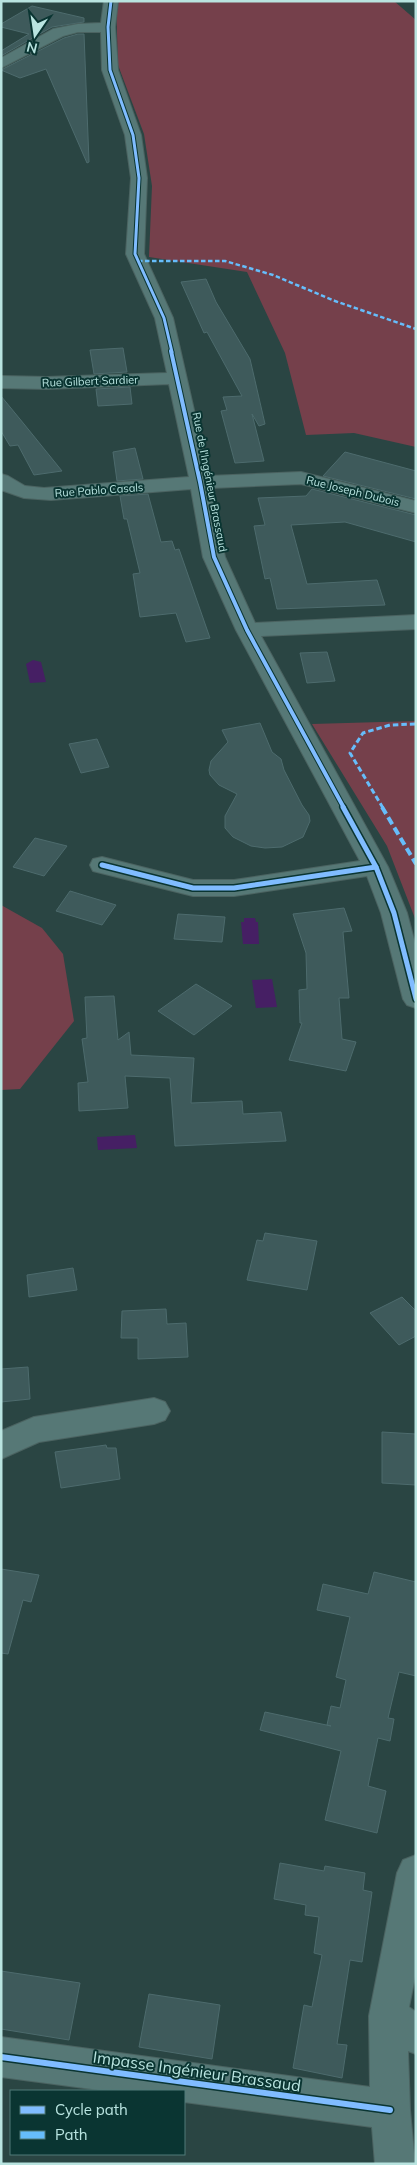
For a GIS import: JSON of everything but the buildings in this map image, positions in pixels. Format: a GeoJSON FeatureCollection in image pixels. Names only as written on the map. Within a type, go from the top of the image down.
{"type":"FeatureCollection","features":[{"type":"Feature","properties":{"kind":"street","name":"Rue de l'Ingénieur Brassaud"},"geometry":{"type":"LineString","coordinates":[[111,1],[108,27],[110,70],[133,135],[138,170],[134,254],[164,318],[200,482],[214,557],[247,630],[376,867],[394,913],[416,999]]}},
{"type":"Feature","properties":{"kind":"street"},"geometry":{"type":"LineString","coordinates":[[1,64],[58,32],[78,28],[108,27]]}},
{"type":"Feature","properties":{"kind":"street","name":"Rue Gilbert Sardier"},"geometry":{"type":"LineString","coordinates":[[1,382],[47,383],[178,378]]}},
{"type":"Feature","properties":{"kind":"street","name":"Rue Joseph Dubois"},"geometry":{"type":"LineString","coordinates":[[200,482],[301,478],[327,483],[416,507]]}},
{"type":"Feature","properties":{"kind":"street","name":"Rue Pablo Casals"},"geometry":{"type":"LineString","coordinates":[[1,480],[14,490],[31,494],[200,482]]}},
{"type":"Feature","properties":{"kind":"street"},"geometry":{"type":"LineString","coordinates":[[247,630],[416,622]]}},
{"type":"Feature","properties":{"kind":"street"},"geometry":{"type":"LineString","coordinates":[[102,865],[193,888],[234,888],[376,867]]}},
{"type":"Feature","properties":{"kind":"street"},"geometry":{"type":"LineString","coordinates":[[1,1446],[34,1430],[154,1411]]}},
{"type":"Feature","properties":{"kind":"street"},"geometry":{"type":"LineString","coordinates":[[395,2164],[390,2110],[402,2026],[416,1873]]}},
{"type":"Feature","properties":{"kind":"street","name":"Impasse Ingénieur Brassaud"},"geometry":{"type":"LineString","coordinates":[[1,2056],[390,2110]]}},
{"type":"Feature","properties":{"kind":"shaded area"},"geometry":{"type":"Polygon","coordinates":[[[116,1],[394,1],[416,20],[416,447],[354,433],[306,435],[285,353],[247,272],[149,257],[152,186],[144,134],[118,65],[116,1]]]}},
{"type":"Feature","properties":{"kind":"shaded area"},"geometry":{"type":"Polygon","coordinates":[[[33,660],[41,662],[46,682],[30,683],[26,664],[33,660]]]}},
{"type":"Feature","properties":{"kind":"shaded area"},"geometry":{"type":"Polygon","coordinates":[[[416,721],[416,921],[387,846],[312,724],[416,721]]]}},
{"type":"Feature","properties":{"kind":"shaded area"},"geometry":{"type":"Polygon","coordinates":[[[1,905],[42,928],[63,954],[74,1021],[20,1089],[1,1090],[1,905]]]}},
{"type":"Feature","properties":{"kind":"shaded area"},"geometry":{"type":"Polygon","coordinates":[[[244,918],[255,918],[256,922],[258,922],[259,944],[243,944],[241,922],[244,922],[244,918]]]}},
{"type":"Feature","properties":{"kind":"shaded area"},"geometry":{"type":"Polygon","coordinates":[[[272,979],[277,1007],[256,1008],[252,980],[272,979]]]}},
{"type":"Feature","properties":{"kind":"shaded area"},"geometry":{"type":"Polygon","coordinates":[[[135,1135],[137,1148],[98,1150],[97,1137],[135,1135]]]}},
{"type":"Feature","properties":{"kind":"marked path"},"geometry":{"type":"LineString","coordinates":[[138,261],[225,261],[273,275],[335,301],[416,329]]}},
{"type":"Feature","properties":{"kind":"marked path"},"geometry":{"type":"LineString","coordinates":[[416,724],[390,725],[363,733],[350,753],[416,864]]}},
{"type":"Feature","properties":{"kind":"cycle path"},"geometry":{"type":"LineString","coordinates":[[111,1],[108,27],[110,70],[133,135],[139,178],[135,254],[164,318],[200,482],[214,557],[247,630],[376,867],[394,913],[416,999]]}},
{"type":"Feature","properties":{"kind":"cycle path"},"geometry":{"type":"LineString","coordinates":[[102,865],[193,888],[234,888],[376,867]]}},
{"type":"Feature","properties":{"kind":"cycle path"},"geometry":{"type":"LineString","coordinates":[[1,2057],[390,2110]]}}]}
